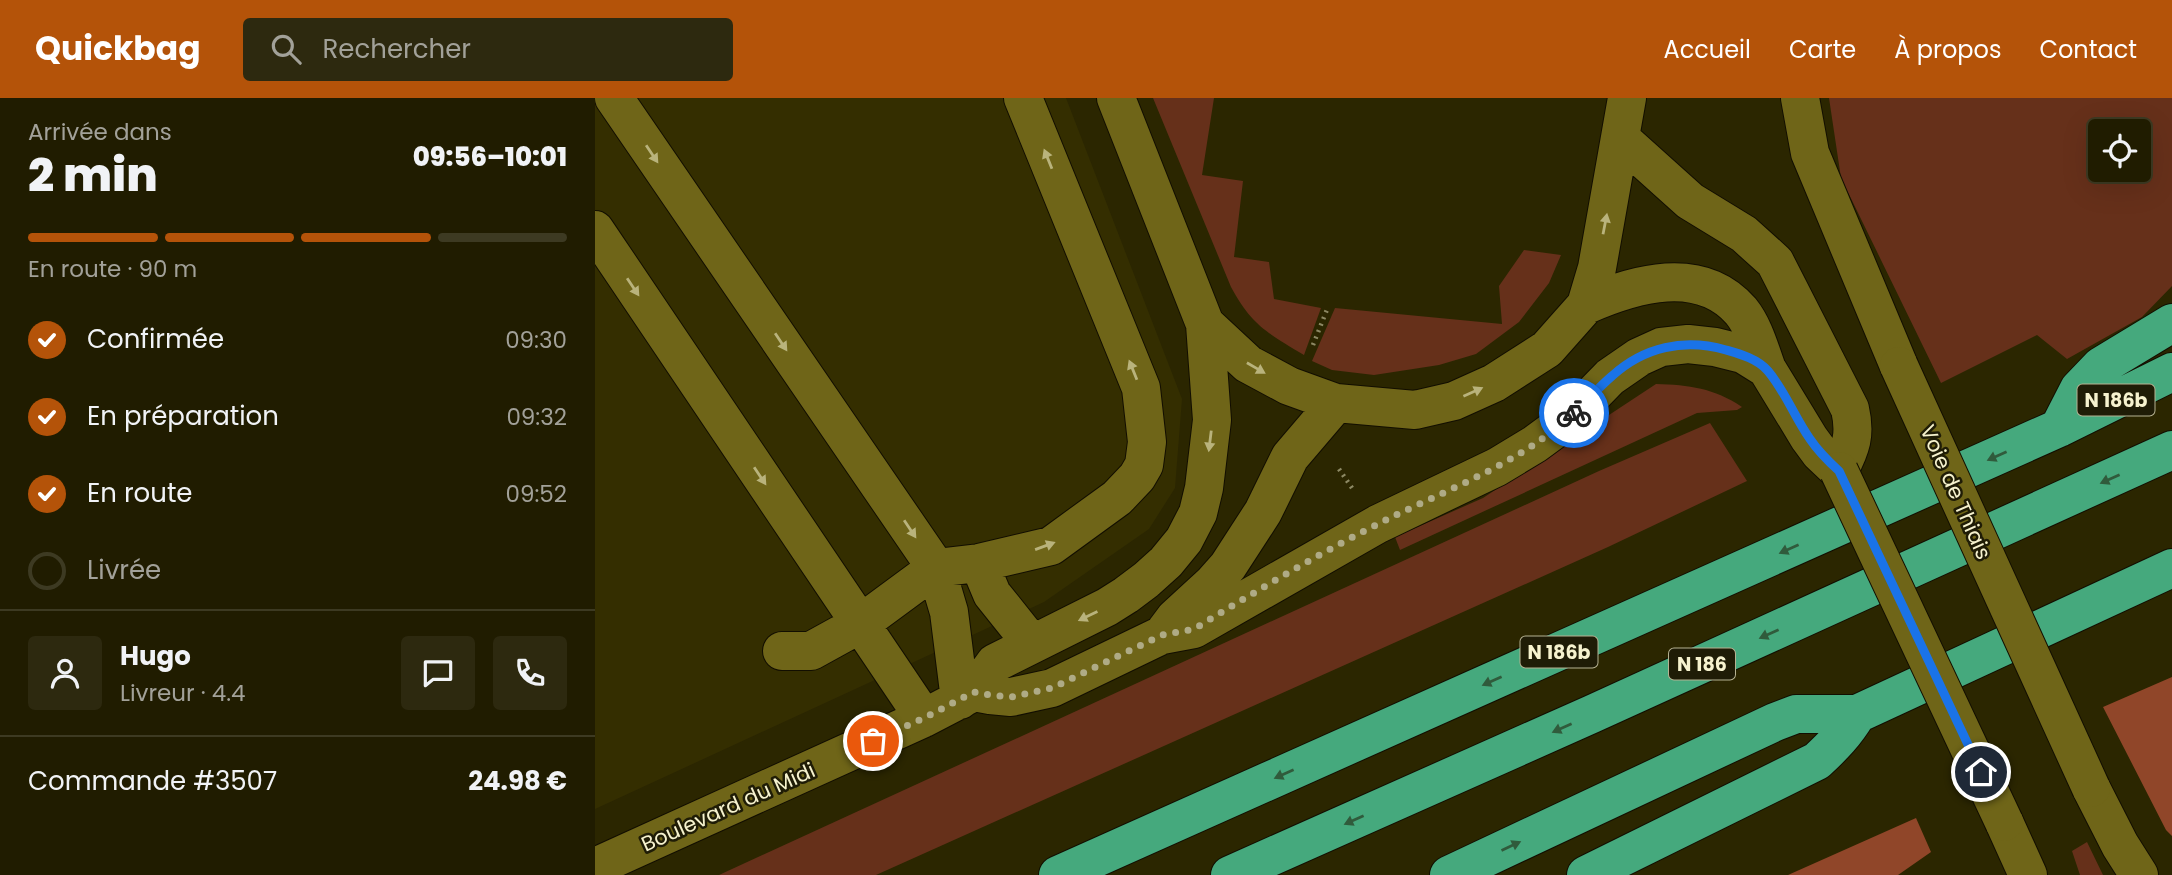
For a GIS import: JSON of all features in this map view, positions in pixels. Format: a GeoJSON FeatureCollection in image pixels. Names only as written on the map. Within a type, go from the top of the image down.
{"type":"FeatureCollection","features":[{"type":"Feature","properties":{"kind":"highway"},"geometry":{"type":"LineString","coordinates":[[2059,428],[2079,389],[2101,366],[2172,323]]}},
{"type":"Feature","properties":{"kind":"highway","name":"N 186b"},"geometry":{"type":"LineString","coordinates":[[1058,875],[2059,428],[2172,372]]}},
{"type":"Feature","properties":{"kind":"highway","name":"N 186"},"geometry":{"type":"LineString","coordinates":[[1230,875],[1592,714],[2172,450]]}},
{"type":"Feature","properties":{"kind":"highway"},"geometry":{"type":"LineString","coordinates":[[1449,875],[1775,722],[1796,714],[1857,714],[2172,568]]}},
{"type":"Feature","properties":{"kind":"highway"},"geometry":{"type":"LineString","coordinates":[[1586,875],[1817,761],[1849,729],[1857,714]]}},
{"type":"Feature","properties":{"kind":"street"},"geometry":{"type":"LineString","coordinates":[[614,98],[936,568],[949,612],[967,696]]}},
{"type":"Feature","properties":{"kind":"street"},"geometry":{"type":"LineString","coordinates":[[782,651],[811,651],[860,624],[936,568],[979,564],[1051,545],[1106,506],[1137,477],[1144,466],[1147,442],[1141,388],[1023,98]]}},
{"type":"Feature","properties":{"kind":"street"},"geometry":{"type":"LineString","coordinates":[[967,696],[995,663],[1107,607],[1146,580],[1166,562],[1184,540],[1198,513],[1204,488],[1212,419],[1205,324],[1116,98]]}},
{"type":"Feature","properties":{"kind":"street"},"geometry":{"type":"LineString","coordinates":[[1586,305],[1597,268],[1627,98]]}},
{"type":"Feature","properties":{"kind":"street","name":"Voie de Thiais"},"geometry":{"type":"LineString","coordinates":[[1800,98],[1810,153],[1899,366],[2091,788],[2120,845],[2139,875]]}},
{"type":"Feature","properties":{"kind":"street"},"geometry":{"type":"LineString","coordinates":[[1621,139],[1690,201],[1744,234],[1775,262],[1843,394],[1853,423],[1853,440],[1839,471]]}},
{"type":"Feature","properties":{"kind":"street"},"geometry":{"type":"LineString","coordinates":[[595,230],[924,718]]}},
{"type":"Feature","properties":{"kind":"street"},"geometry":{"type":"LineString","coordinates":[[1205,324],[1248,364],[1289,386],[1336,403],[1415,410],[1454,401],[1494,383],[1547,349],[1586,305],[1615,292],[1664,282],[1686,282],[1709,287],[1740,310],[1750,325],[1767,369],[1821,453],[1839,471],[2028,875]]}},
{"type":"Feature","properties":{"kind":"street"},"geometry":{"type":"LineString","coordinates":[[967,696],[1011,697],[1052,688],[1162,635],[1194,629],[1378,524],[1497,467],[1569,419],[1610,377],[1639,357],[1661,347],[1688,344],[1715,347],[1743,354],[1767,369]]}},
{"type":"Feature","properties":{"kind":"street"},"geometry":{"type":"LineString","coordinates":[[1162,635],[1175,618],[1228,566],[1263,512],[1290,457],[1336,403]]}},
{"type":"Feature","properties":{"kind":"street"},"geometry":{"type":"LineString","coordinates":[[979,564],[992,594],[1032,644]]}},
{"type":"Feature","properties":{"kind":"street","name":"Boulevard du Midi"},"geometry":{"type":"LineString","coordinates":[[595,867],[967,696]]}},
{"type":"Feature","properties":{"kind":"street"},"geometry":{"type":"LineString","coordinates":[[2004,822],[2013,875]]}},
{"type":"Feature","properties":{"kind":"path"},"geometry":{"type":"LineString","coordinates":[[1312,345],[1328,307]]}},
{"type":"Feature","properties":{"kind":"shaded area"},"geometry":{"type":"Polygon","coordinates":[[[595,98],[1066,98],[1182,399],[1175,488],[1149,529],[1044,602],[595,809],[595,98]]]}},
{"type":"Feature","properties":{"kind":"shaded area"},"geometry":{"type":"Polygon","coordinates":[[[1153,98],[1214,98],[1202,175],[1243,181],[1234,257],[1269,262],[1274,299],[1321,308],[1304,355],[1280,341],[1254,320],[1231,287],[1153,98]]]}},
{"type":"Feature","properties":{"kind":"shaded area"},"geometry":{"type":"Polygon","coordinates":[[[1829,98],[2172,98],[2172,286],[2142,317],[2067,359],[2037,335],[1941,383],[1841,178],[1829,98]]]}},
{"type":"Feature","properties":{"kind":"shaded area"},"geometry":{"type":"Polygon","coordinates":[[[1524,250],[1561,255],[1549,283],[1519,322],[1476,354],[1439,365],[1374,375],[1332,370],[1312,361],[1335,308],[1502,324],[1499,286],[1524,250]]]}},
{"type":"Feature","properties":{"kind":"shaded area"},"geometry":{"type":"Polygon","coordinates":[[[1656,384],[1701,389],[1742,407],[1737,410],[1697,413],[1400,550],[1395,537],[1483,498],[1656,384]]]}},
{"type":"Feature","properties":{"kind":"shaded area"},"geometry":{"type":"Polygon","coordinates":[[[1710,423],[1747,481],[1608,547],[876,875],[719,875],[1599,471],[1710,423]]]}},
{"type":"Feature","properties":{"kind":"shaded area"},"geometry":{"type":"Polygon","coordinates":[[[2172,677],[2172,836],[2166,830],[2103,707],[2172,677]]]}},
{"type":"Feature","properties":{"kind":"shaded area"},"geometry":{"type":"Polygon","coordinates":[[[1916,818],[1931,852],[1898,875],[1788,875],[1916,818]]]}},
{"type":"Feature","properties":{"kind":"shaded area"},"geometry":{"type":"Polygon","coordinates":[[[2087,842],[2103,875],[2080,875],[2072,851],[2087,842]]]}},
{"type":"Feature","properties":{"kind":"way so far"},"geometry":{"type":"LineString","coordinates":[[873,741],[974,692],[1011,697],[1052,688],[1162,635],[1194,629],[1378,524],[1497,467],[1535,444],[1574,413]]}},
{"type":"Feature","properties":{"kind":"route"},"geometry":{"type":"LineString","coordinates":[[1574,413],[1610,377],[1639,357],[1661,347],[1688,344],[1715,347],[1743,354],[1767,369],[1809,438],[1839,471],[1981,772]]}}]}
